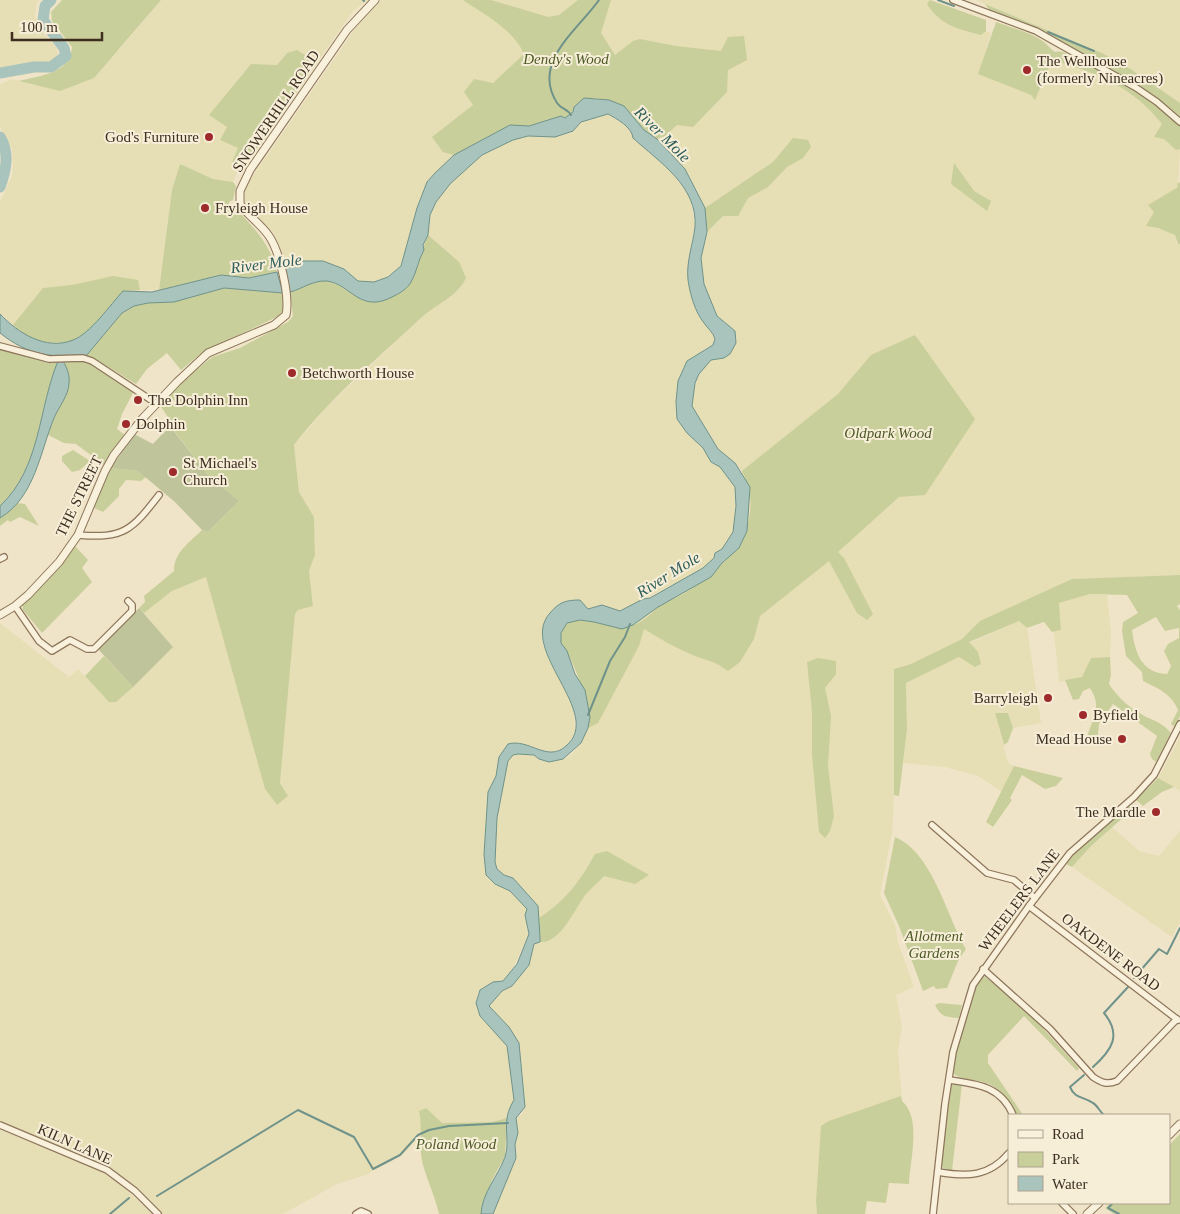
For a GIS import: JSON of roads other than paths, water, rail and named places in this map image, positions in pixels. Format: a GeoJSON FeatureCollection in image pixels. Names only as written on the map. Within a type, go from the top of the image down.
{"type":"FeatureCollection","features":[{"type":"Feature","properties":{"kind":"street","name":"SNOWERHILL ROAD"},"geometry":{"type":"LineString","coordinates":[[288,296],[269,236],[240,204],[240,191],[250,170],[347,30],[375,0]]}},
{"type":"Feature","properties":{"kind":"street"},"geometry":{"type":"LineString","coordinates":[[953,0],[1036,31],[1135,87],[1158,102],[1180,122]]}},
{"type":"Feature","properties":{"kind":"street","name":"THE STREET"},"geometry":{"type":"LineString","coordinates":[[0,615],[16,606],[59,562],[78,535],[105,471],[114,455],[142,419],[198,360],[208,353],[282,320],[286,315],[288,296]]}},
{"type":"Feature","properties":{"kind":"street"},"geometry":{"type":"LineString","coordinates":[[0,346],[49,359],[83,358],[92,361],[157,404]]}},
{"type":"Feature","properties":{"kind":"street"},"geometry":{"type":"LineString","coordinates":[[78,535],[112,536],[127,530],[139,522],[159,495]]}},
{"type":"Feature","properties":{"kind":"street"},"geometry":{"type":"LineString","coordinates":[[16,606],[39,641],[52,651],[70,640],[87,649],[94,649],[132,611],[132,605],[128,601]]}},
{"type":"Feature","properties":{"kind":"street","name":"WHEELERS LANE"},"geometry":{"type":"LineString","coordinates":[[933,1214],[949,1080],[973,986],[983,969],[1029,906],[1077,846],[1134,797],[1154,775],[1180,724]]}},
{"type":"Feature","properties":{"kind":"street"},"geometry":{"type":"LineString","coordinates":[[932,825],[987,872],[1014,880],[1035,898]]}},
{"type":"Feature","properties":{"kind":"street","name":"OAKDENE ROAD"},"geometry":{"type":"LineString","coordinates":[[983,969],[1050,1029],[1093,1077],[1108,1084],[1117,1081],[1179,1020],[1029,906]]}},
{"type":"Feature","properties":{"kind":"street"},"geometry":{"type":"LineString","coordinates":[[949,1080],[989,1088],[1003,1098],[1013,1114]]}},
{"type":"Feature","properties":{"kind":"street"},"geometry":{"type":"LineString","coordinates":[[1170,1134],[1180,1124]]}},
{"type":"Feature","properties":{"kind":"street","name":"KILN LANE"},"geometry":{"type":"LineString","coordinates":[[0,1125],[107,1170],[135,1191],[158,1214]]}},
{"type":"Feature","properties":{"kind":"street"},"geometry":{"type":"LineString","coordinates":[[938,1172],[976,1175],[990,1170],[1008,1153]]}},
{"type":"Feature","properties":{"kind":"street"},"geometry":{"type":"LineString","coordinates":[[1063,1204],[1073,1214]]}},
{"type":"Feature","properties":{"kind":"street"},"geometry":{"type":"LineString","coordinates":[[1087,1214],[1098,1204]]}},
{"type":"Feature","properties":{"kind":"street"},"geometry":{"type":"LineString","coordinates":[[356,1214],[361,1211],[368,1214]]}},
{"type":"Feature","properties":{"kind":"water"},"geometry":{"type":"Polygon","coordinates":[[[584,98],[609,100],[624,106],[644,130],[657,139],[685,169],[705,208],[707,232],[701,258],[704,284],[717,316],[735,331],[736,343],[730,354],[724,358],[711,360],[699,374],[695,383],[692,406],[718,449],[735,463],[750,487],[747,531],[739,548],[722,563],[711,577],[658,607],[633,625],[622,629],[580,620],[567,623],[561,633],[561,643],[567,651],[575,674],[585,690],[590,717],[588,728],[581,743],[563,759],[549,762],[539,759],[534,755],[518,754],[513,755],[508,761],[497,818],[495,862],[497,869],[504,875],[513,878],[538,906],[540,942],[534,944],[529,965],[512,986],[502,991],[489,1006],[509,1027],[519,1043],[525,1107],[516,1118],[518,1133],[515,1144],[516,1158],[493,1214],[481,1214],[484,1199],[505,1157],[508,1115],[514,1100],[507,1046],[480,1016],[476,1003],[480,990],[493,982],[503,981],[517,964],[529,934],[525,915],[527,909],[510,891],[495,884],[486,875],[484,854],[488,792],[496,776],[499,757],[508,744],[516,743],[545,751],[559,751],[566,746],[575,732],[575,716],[544,645],[543,628],[553,609],[567,601],[580,600],[588,609],[602,605],[620,611],[643,599],[650,598],[703,568],[714,558],[715,553],[722,549],[733,532],[736,506],[735,487],[720,467],[711,462],[703,448],[687,433],[677,419],[678,381],[687,361],[713,345],[715,339],[712,332],[701,319],[692,297],[688,280],[689,260],[695,227],[694,212],[684,187],[675,176],[633,138],[627,127],[608,114],[581,122],[573,131],[555,137],[528,136],[513,140],[482,155],[450,184],[436,202],[430,215],[428,235],[423,245],[424,250],[413,278],[405,289],[394,296],[382,301],[364,300],[343,287],[327,281],[312,283],[290,292],[284,267],[295,267],[302,261],[323,261],[344,269],[358,281],[374,282],[388,277],[401,266],[417,208],[427,182],[454,155],[510,125],[529,126],[561,116],[565,118],[573,112],[574,107],[584,98]]]}},
{"type":"Feature","properties":{"kind":"water"},"geometry":{"type":"Polygon","coordinates":[[[277,272],[283,293],[224,288],[174,302],[148,303],[134,306],[122,313],[86,356],[40,354],[30,351],[0,333],[0,314],[15,328],[33,338],[43,342],[63,343],[80,337],[86,332],[123,291],[152,292],[221,275],[249,278],[277,272]]]}},
{"type":"Feature","properties":{"kind":"water"},"geometry":{"type":"Polygon","coordinates":[[[58,361],[63,361],[68,372],[69,388],[54,418],[29,486],[12,509],[0,518],[0,506],[24,474],[31,456],[51,379],[58,361]]]}},
{"type":"Feature","properties":{"kind":"waterway","name":"River Mole"},"geometry":{"type":"LineString","coordinates":[[0,73],[34,67],[51,67],[66,56],[64,48],[43,20],[45,6],[51,0]]}},
{"type":"Feature","properties":{"kind":"waterway"},"geometry":{"type":"LineString","coordinates":[[571,115],[560,107],[550,88],[553,60],[560,47],[599,0]]}},
{"type":"Feature","properties":{"kind":"waterway"},"geometry":{"type":"LineString","coordinates":[[938,0],[954,6]]}},
{"type":"Feature","properties":{"kind":"waterway"},"geometry":{"type":"LineString","coordinates":[[1048,32],[1094,51]]}},
{"type":"Feature","properties":{"kind":"waterway","name":"River Mole"},"geometry":{"type":"LineString","coordinates":[[0,137],[6,156],[4,175],[0,187]]}},
{"type":"Feature","properties":{"kind":"waterway"},"geometry":{"type":"LineString","coordinates":[[588,715],[610,661],[625,637],[630,624]]}},
{"type":"Feature","properties":{"kind":"waterway"},"geometry":{"type":"LineString","coordinates":[[1134,978],[1159,949],[1167,954],[1180,928]]}},
{"type":"Feature","properties":{"kind":"waterway"},"geometry":{"type":"LineString","coordinates":[[1093,1067],[1110,1048],[1112,1042],[1113,1028],[1104,1013],[1128,987]]}},
{"type":"Feature","properties":{"kind":"waterway"},"geometry":{"type":"LineString","coordinates":[[1084,1075],[1070,1087],[1074,1094],[1094,1104],[1103,1114]]}},
{"type":"Feature","properties":{"kind":"waterway"},"geometry":{"type":"LineString","coordinates":[[157,1196],[298,1110],[354,1137],[373,1169],[400,1155],[418,1135],[429,1130],[449,1126],[508,1123]]}},
{"type":"Feature","properties":{"kind":"waterway"},"geometry":{"type":"LineString","coordinates":[[110,1214],[129,1198]]}},
{"type":"Feature","properties":{"kind":"waterway"},"geometry":{"type":"LineString","coordinates":[[1112,1204],[1108,1208],[1119,1214]]}},
{"type":"Feature","properties":{"kind":"place","name":"The Wellhouse (formerly Nineacres)"},"geometry":{"type":"Point","coordinates":[1027,70]}},
{"type":"Feature","properties":{"kind":"place","name":"God's Furniture"},"geometry":{"type":"Point","coordinates":[209,137]}},
{"type":"Feature","properties":{"kind":"place","name":"Fryleigh House"},"geometry":{"type":"Point","coordinates":[205,208]}},
{"type":"Feature","properties":{"kind":"place","name":"Betchworth House"},"geometry":{"type":"Point","coordinates":[292,373]}},
{"type":"Feature","properties":{"kind":"place","name":"The Dolphin Inn"},"geometry":{"type":"Point","coordinates":[138,400]}},
{"type":"Feature","properties":{"kind":"place","name":"Dolphin"},"geometry":{"type":"Point","coordinates":[126,424]}},
{"type":"Feature","properties":{"kind":"place","name":"St Michael's Church"},"geometry":{"type":"Point","coordinates":[173,472]}},
{"type":"Feature","properties":{"kind":"place","name":"Barryleigh"},"geometry":{"type":"Point","coordinates":[1048,698]}},
{"type":"Feature","properties":{"kind":"place","name":"Byfield"},"geometry":{"type":"Point","coordinates":[1083,715]}},
{"type":"Feature","properties":{"kind":"place","name":"Mead House"},"geometry":{"type":"Point","coordinates":[1122,739]}},
{"type":"Feature","properties":{"kind":"place","name":"The Mardle"},"geometry":{"type":"Point","coordinates":[1156,812]}},
{"type":"Feature","properties":{"kind":"park label","name":"Dendy's Wood"},"geometry":{"type":"Point","coordinates":[566,59]}},
{"type":"Feature","properties":{"kind":"park label","name":"Oldpark Wood"},"geometry":{"type":"Point","coordinates":[888,433]}},
{"type":"Feature","properties":{"kind":"park label","name":"Allotment Gardens"},"geometry":{"type":"Point","coordinates":[934,944]}},
{"type":"Feature","properties":{"kind":"park label","name":"Poland Wood"},"geometry":{"type":"Point","coordinates":[456,1144]}}]}
